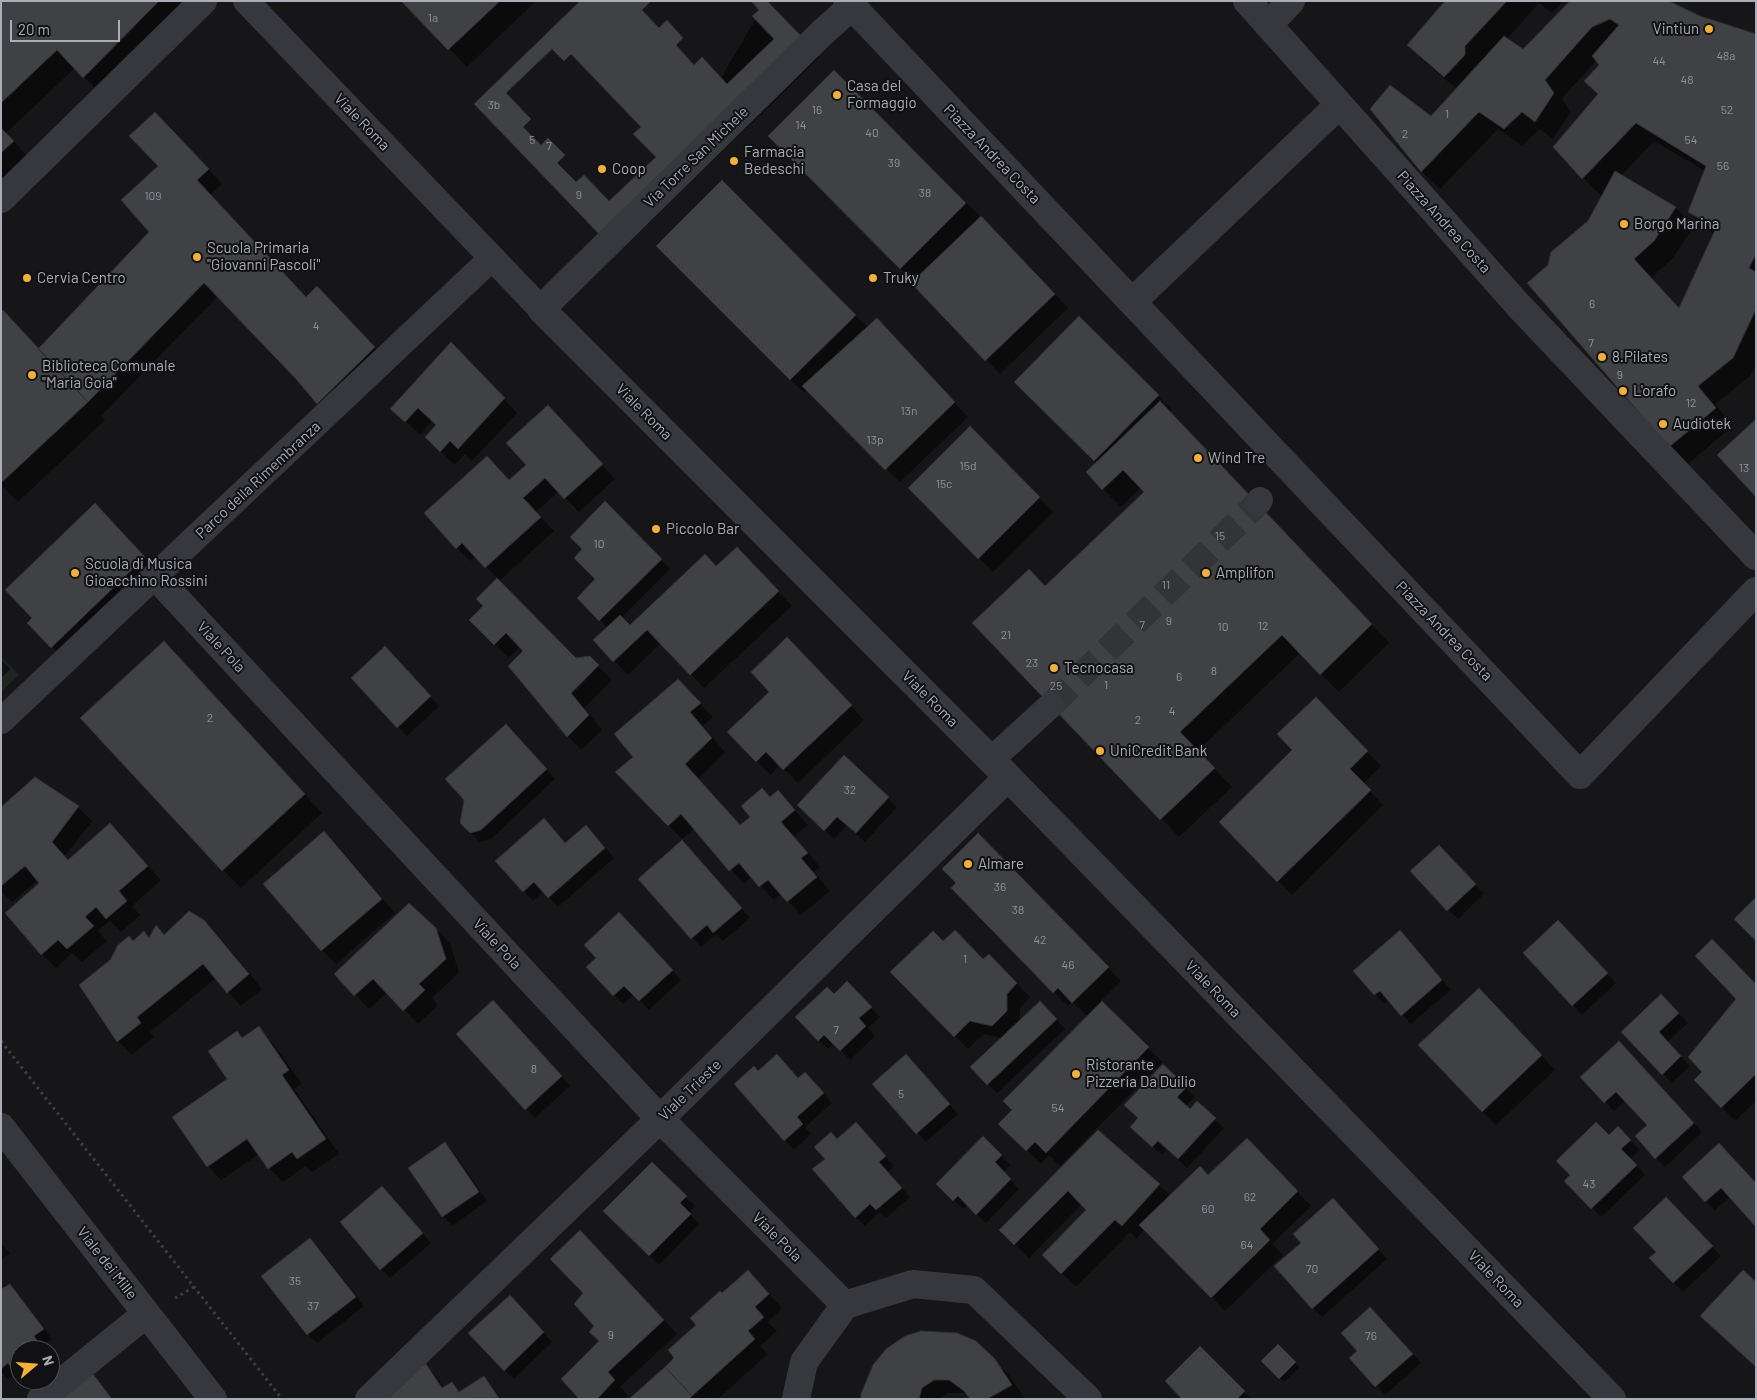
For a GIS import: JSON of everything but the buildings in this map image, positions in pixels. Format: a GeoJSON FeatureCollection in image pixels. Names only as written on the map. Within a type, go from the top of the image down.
{"type":"FeatureCollection","features":[{"type":"Feature","properties":{"kind":"street"},"geometry":{"type":"LineString","coordinates":[[1,199],[203,1]]}},
{"type":"Feature","properties":{"kind":"street","name":"Viale Roma"},"geometry":{"type":"LineString","coordinates":[[246,1],[541,309],[999,769],[1612,1399]]}},
{"type":"Feature","properties":{"kind":"street","name":"Piazza Andrea Costa"},"geometry":{"type":"LineString","coordinates":[[1247,1],[1519,306],[1756,556]]}},
{"type":"Feature","properties":{"kind":"street"},"geometry":{"type":"LineString","coordinates":[[1268,25],[1291,1]]}},
{"type":"Feature","properties":{"kind":"street","name":"Piazza Andrea Costa"},"geometry":{"type":"LineString","coordinates":[[850,4],[1580,775],[1756,591]]}},
{"type":"Feature","properties":{"kind":"street","name":"Via Torre San Michele"},"geometry":{"type":"LineString","coordinates":[[541,309],[850,4]]}},
{"type":"Feature","properties":{"kind":"street"},"geometry":{"type":"LineString","coordinates":[[1132,302],[1339,105]]}},
{"type":"Feature","properties":{"kind":"street","name":"Parco della Rimembranza"},"geometry":{"type":"LineString","coordinates":[[1,721],[156,577],[492,258]]}},
{"type":"Feature","properties":{"kind":"street","name":"Viale Pola"},"geometry":{"type":"LineString","coordinates":[[156,577],[660,1120],[845,1305]]}},
{"type":"Feature","properties":{"kind":"street"},"geometry":{"type":"LineString","coordinates":[[999,769],[1051,705]]}},
{"type":"Feature","properties":{"kind":"street","name":"Viale Trieste"},"geometry":{"type":"LineString","coordinates":[[369,1399],[660,1120],[999,769]]}},
{"type":"Feature","properties":{"kind":"street","name":"Viale dei Mille"},"geometry":{"type":"LineString","coordinates":[[1,1127],[213,1399]]}},
{"type":"Feature","properties":{"kind":"street"},"geometry":{"type":"LineString","coordinates":[[796,1399],[804,1362],[845,1305],[913,1284],[974,1290],[1088,1399]]}},
{"type":"Feature","properties":{"kind":"street"},"geometry":{"type":"LineString","coordinates":[[41,1399],[146,1314]]}},
{"type":"Feature","properties":{"kind":"path"},"geometry":{"type":"LineString","coordinates":[[1,1041],[282,1399]]}},
{"type":"Feature","properties":{"kind":"shaded area"},"geometry":{"type":"Polygon","coordinates":[[[3,659],[19,675],[1,692],[1,661],[3,659]]]}},
{"type":"Feature","properties":{"kind":"tunnel"},"geometry":{"type":"LineString","coordinates":[[1051,705],[1258,503]]}},
{"type":"Feature","properties":{"kind":"place","name":"Vintiun"},"geometry":{"type":"Point","coordinates":[1709,29]}},
{"type":"Feature","properties":{"kind":"place","name":"Casa del Formaggio"},"geometry":{"type":"Point","coordinates":[837,95]}},
{"type":"Feature","properties":{"kind":"place","name":"Farmacia Bedeschi"},"geometry":{"type":"Point","coordinates":[734,161]}},
{"type":"Feature","properties":{"kind":"place","name":"Coop"},"geometry":{"type":"Point","coordinates":[602,169]}},
{"type":"Feature","properties":{"kind":"place","name":"Borgo Marina"},"geometry":{"type":"Point","coordinates":[1624,224]}},
{"type":"Feature","properties":{"kind":"place","name":"Scuola Primaria \"Giovanni Pascoli\""},"geometry":{"type":"Point","coordinates":[197,257]}},
{"type":"Feature","properties":{"kind":"place","name":"Cervia Centro"},"geometry":{"type":"Point","coordinates":[27,278]}},
{"type":"Feature","properties":{"kind":"place","name":"Truky"},"geometry":{"type":"Point","coordinates":[873,278]}},
{"type":"Feature","properties":{"kind":"place","name":"8.Pilates"},"geometry":{"type":"Point","coordinates":[1602,357]}},
{"type":"Feature","properties":{"kind":"place","name":"Biblioteca Comunale \"Maria Goia\""},"geometry":{"type":"Point","coordinates":[32,375]}},
{"type":"Feature","properties":{"kind":"place","name":"L'orafo"},"geometry":{"type":"Point","coordinates":[1623,391]}},
{"type":"Feature","properties":{"kind":"place","name":"Audiotek"},"geometry":{"type":"Point","coordinates":[1663,424]}},
{"type":"Feature","properties":{"kind":"place","name":"Wind Tre"},"geometry":{"type":"Point","coordinates":[1198,458]}},
{"type":"Feature","properties":{"kind":"place","name":"Piccolo Bar"},"geometry":{"type":"Point","coordinates":[656,529]}},
{"type":"Feature","properties":{"kind":"place","name":"Scuola di Musica Gioacchino Rossini"},"geometry":{"type":"Point","coordinates":[75,573]}},
{"type":"Feature","properties":{"kind":"place","name":"Amplifon"},"geometry":{"type":"Point","coordinates":[1206,573]}},
{"type":"Feature","properties":{"kind":"place","name":"Tecnocasa"},"geometry":{"type":"Point","coordinates":[1054,668]}},
{"type":"Feature","properties":{"kind":"place","name":"UniCredit Bank"},"geometry":{"type":"Point","coordinates":[1100,751]}},
{"type":"Feature","properties":{"kind":"place","name":"Almare"},"geometry":{"type":"Point","coordinates":[968,864]}},
{"type":"Feature","properties":{"kind":"place","name":"Ristorante Pizzeria Da Duilio"},"geometry":{"type":"Point","coordinates":[1076,1074]}}]}
